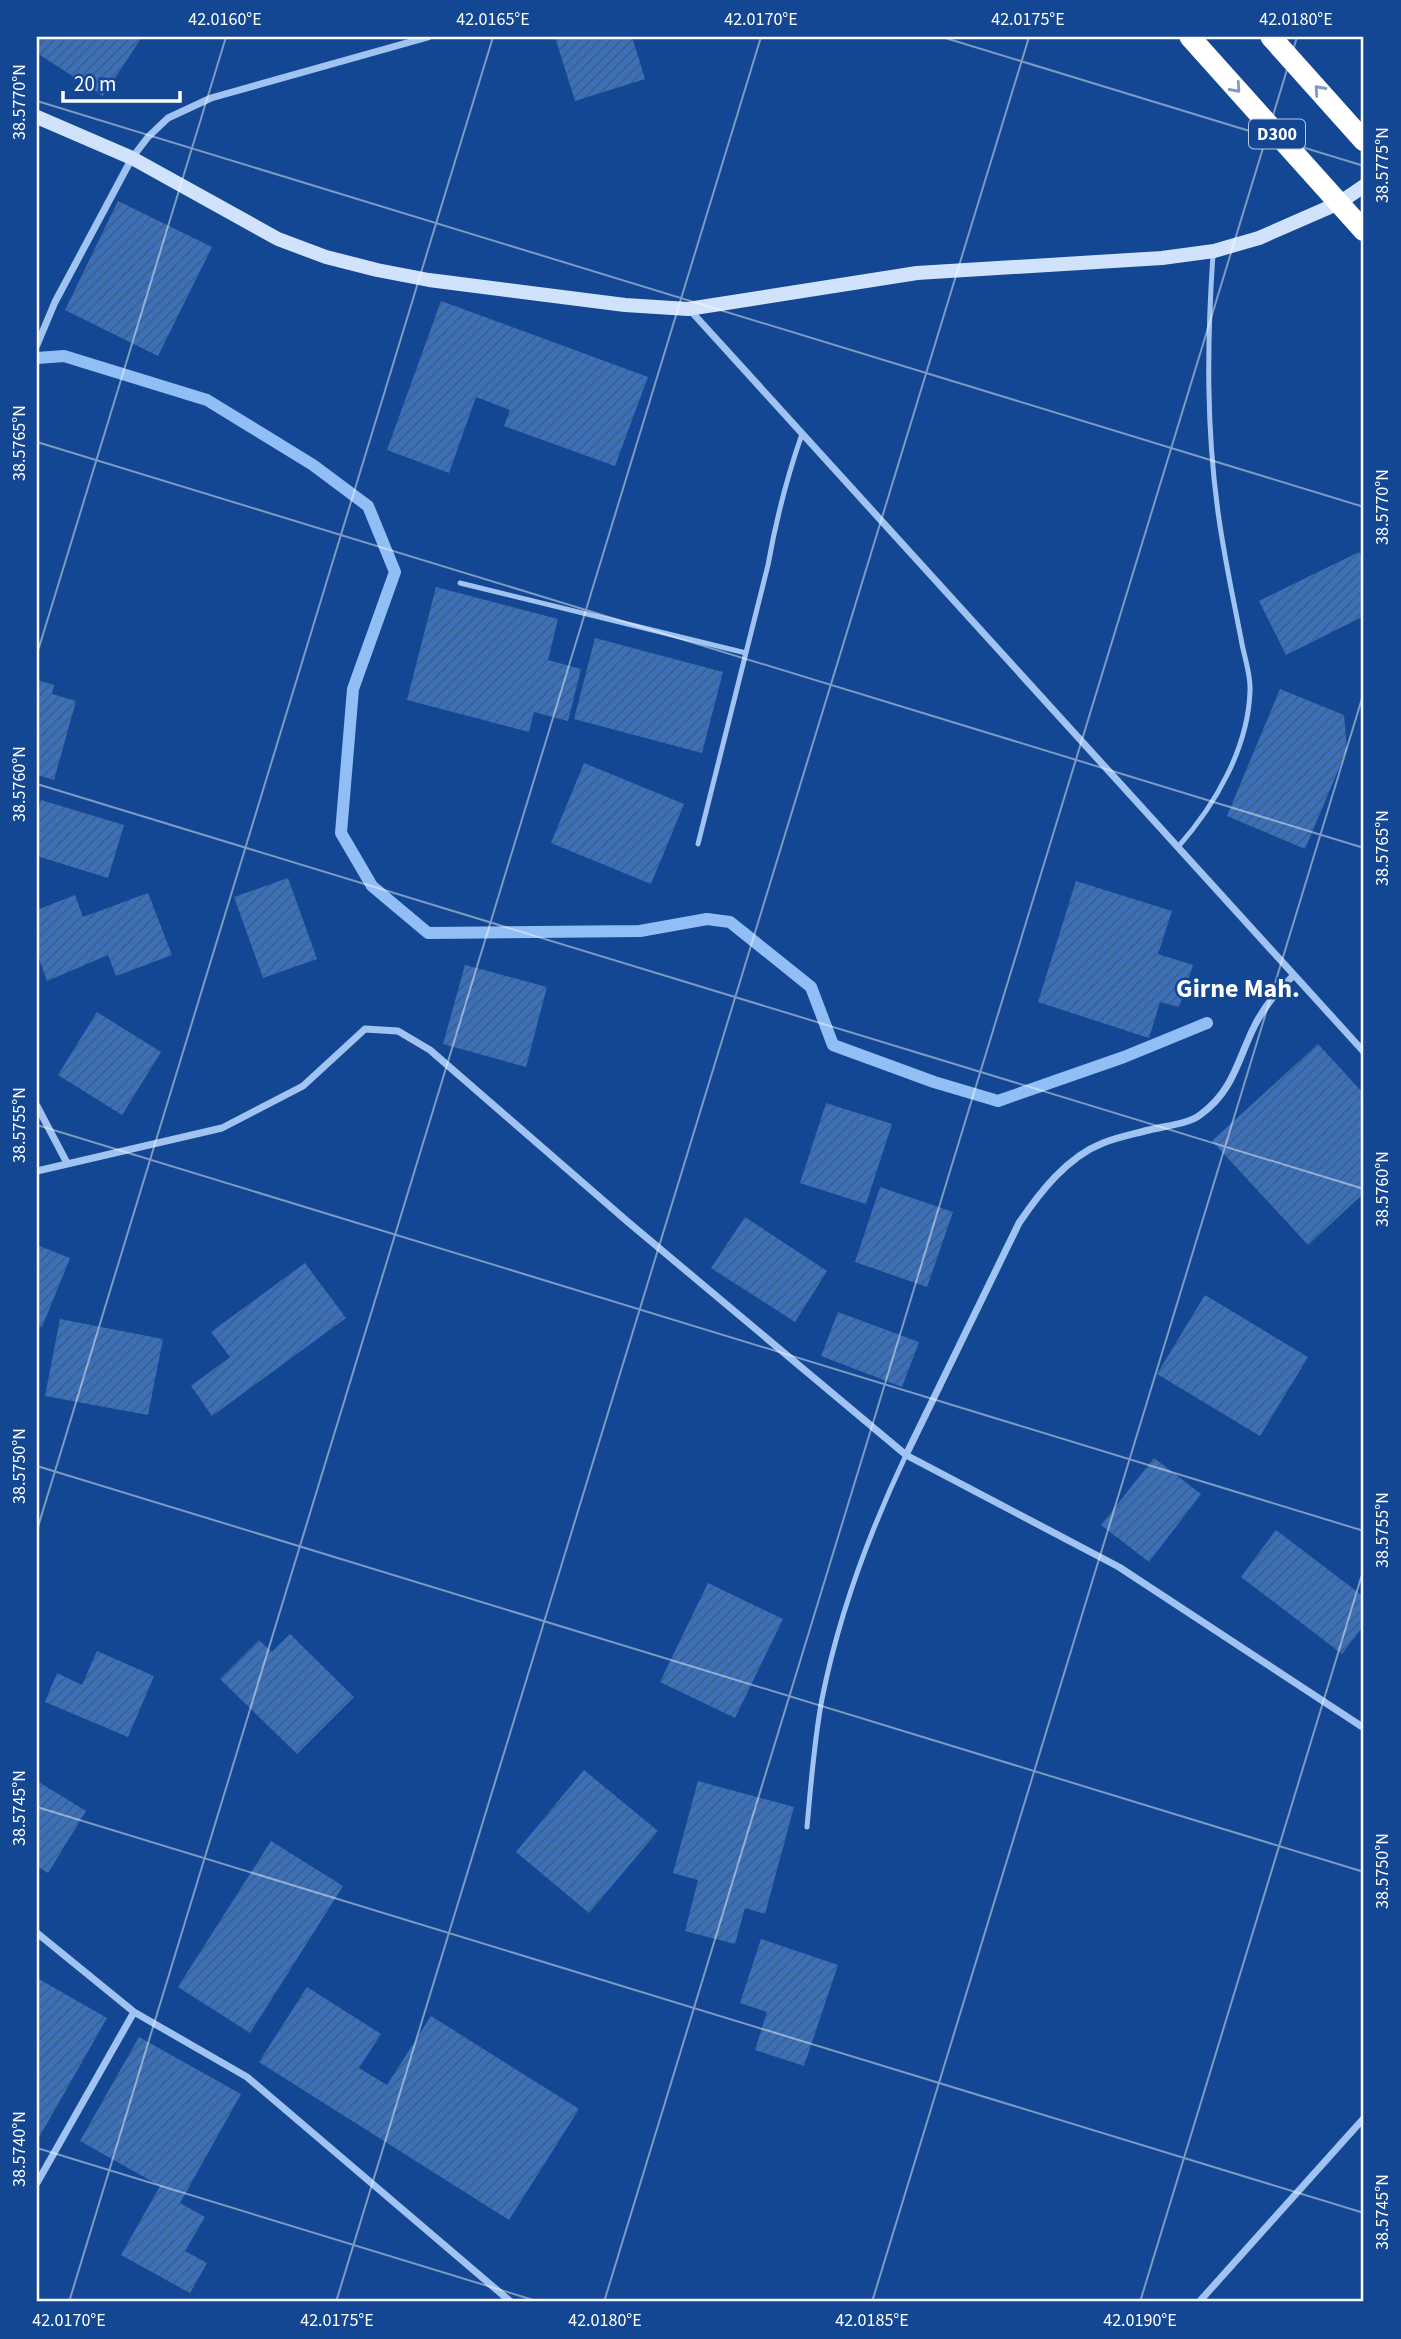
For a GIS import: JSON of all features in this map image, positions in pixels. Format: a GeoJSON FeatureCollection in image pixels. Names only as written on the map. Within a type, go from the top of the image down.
{"type":"FeatureCollection","features":[{"type":"Feature","properties":{"kind":"highway","name":"D300"},"geometry":{"type":"LineString","coordinates":[[1190,37],[1364,230]]}},
{"type":"Feature","properties":{"kind":"highway"},"geometry":{"type":"LineString","coordinates":[[1271,37],[1364,141]]}},
{"type":"Feature","properties":{"kind":"street"},"geometry":{"type":"LineString","coordinates":[[37,345],[55,302],[132,158],[148,137],[169,118],[200,102],[428,37]]}},
{"type":"Feature","properties":{"kind":"street"},"geometry":{"type":"LineString","coordinates":[[37,117],[132,158],[278,239],[339,260],[429,280],[625,305],[688,309],[917,273],[1162,258],[1214,251],[1259,238],[1339,203],[1364,186]]}},
{"type":"Feature","properties":{"kind":"street"},"geometry":{"type":"LineString","coordinates":[[688,309],[1364,1052]]}},
{"type":"Feature","properties":{"kind":"street"},"geometry":{"type":"LineString","coordinates":[[906,1455],[1019,1223],[1035,1199],[1053,1178],[1101,1143],[1199,1116],[1226,1088],[1237,1069],[1253,1027],[1266,1006],[1294,975]]}},
{"type":"Feature","properties":{"kind":"street"},"geometry":{"type":"LineString","coordinates":[[37,1171],[222,1128],[303,1086],[365,1029],[398,1031],[430,1051],[628,1222],[906,1455],[1119,1567],[1364,1728]]}},
{"type":"Feature","properties":{"kind":"street"},"geometry":{"type":"LineString","coordinates":[[37,1106],[67,1163]]}},
{"type":"Feature","properties":{"kind":"street"},"geometry":{"type":"LineString","coordinates":[[37,1933],[134,2012],[247,2077],[511,2302]]}},
{"type":"Feature","properties":{"kind":"street"},"geometry":{"type":"LineString","coordinates":[[37,2183],[134,2012]]}},
{"type":"Feature","properties":{"kind":"street"},"geometry":{"type":"LineString","coordinates":[[1199,2302],[1364,2118]]}},
{"type":"Feature","properties":{"kind":"lane"},"geometry":{"type":"LineString","coordinates":[[1178,847],[1196,826],[1226,777],[1238,749],[1250,689],[1219,521],[1212,459],[1208,390],[1214,251]]}},
{"type":"Feature","properties":{"kind":"lane"},"geometry":{"type":"LineString","coordinates":[[698,845],[786,481],[802,434]]}},
{"type":"Feature","properties":{"kind":"lane"},"geometry":{"type":"LineString","coordinates":[[460,583],[746,653]]}},
{"type":"Feature","properties":{"kind":"lane"},"geometry":{"type":"LineString","coordinates":[[807,1827],[812,1763],[836,1638],[854,1577],[878,1515],[906,1455]]}},
{"type":"Feature","properties":{"kind":"building"},"geometry":{"type":"Polygon","coordinates":[[[37,37],[142,37],[103,96],[37,53],[37,37]]]}},
{"type":"Feature","properties":{"kind":"building"},"geometry":{"type":"Polygon","coordinates":[[[555,37],[632,37],[645,79],[575,101],[555,37]]]}},
{"type":"Feature","properties":{"kind":"building"},"geometry":{"type":"Polygon","coordinates":[[[118,201],[212,247],[158,356],[65,310],[118,201]]]}},
{"type":"Feature","properties":{"kind":"building"},"geometry":{"type":"Polygon","coordinates":[[[441,301],[648,377],[615,466],[504,426],[510,410],[476,397],[449,473],[387,450],[441,301]]]}},
{"type":"Feature","properties":{"kind":"building"},"geometry":{"type":"Polygon","coordinates":[[[1359,552],[1364,562],[1364,616],[1286,655],[1259,601],[1359,552]]]}},
{"type":"Feature","properties":{"kind":"building"},"geometry":{"type":"Polygon","coordinates":[[[436,587],[558,619],[548,660],[581,669],[568,721],[534,712],[529,732],[407,700],[436,587]]]}},
{"type":"Feature","properties":{"kind":"building"},"geometry":{"type":"Polygon","coordinates":[[[595,638],[723,672],[702,753],[574,719],[595,638]]]}},
{"type":"Feature","properties":{"kind":"building"},"geometry":{"type":"Polygon","coordinates":[[[37,680],[54,685],[52,694],[76,701],[54,780],[37,775],[37,680]]]}},
{"type":"Feature","properties":{"kind":"building"},"geometry":{"type":"Polygon","coordinates":[[[1280,689],[1344,715],[1347,749],[1305,849],[1227,816],[1280,689]]]}},
{"type":"Feature","properties":{"kind":"building"},"geometry":{"type":"Polygon","coordinates":[[[584,763],[684,804],[651,884],[551,843],[584,763]]]}},
{"type":"Feature","properties":{"kind":"building"},"geometry":{"type":"Polygon","coordinates":[[[41,800],[124,825],[108,878],[37,856],[37,814],[41,800]]]}},
{"type":"Feature","properties":{"kind":"building"},"geometry":{"type":"Polygon","coordinates":[[[288,878],[317,959],[263,978],[234,897],[288,878]]]}},
{"type":"Feature","properties":{"kind":"building"},"geometry":{"type":"Polygon","coordinates":[[[1076,881],[1172,911],[1158,954],[1193,965],[1179,1007],[1160,1002],[1149,1038],[1038,1002],[1076,881]]]}},
{"type":"Feature","properties":{"kind":"building"},"geometry":{"type":"Polygon","coordinates":[[[148,893],[172,955],[116,976],[108,955],[47,981],[37,953],[37,910],[75,895],[83,917],[148,893]]]}},
{"type":"Feature","properties":{"kind":"building"},"geometry":{"type":"Polygon","coordinates":[[[465,965],[547,987],[526,1067],[443,1044],[465,965]]]}},
{"type":"Feature","properties":{"kind":"building"},"geometry":{"type":"Polygon","coordinates":[[[97,1012],[161,1052],[122,1115],[58,1075],[97,1012]]]}},
{"type":"Feature","properties":{"kind":"building"},"geometry":{"type":"Polygon","coordinates":[[[1318,1044],[1364,1094],[1364,1193],[1308,1245],[1212,1141],[1318,1044]]]}},
{"type":"Feature","properties":{"kind":"building"},"geometry":{"type":"Polygon","coordinates":[[[826,1103],[892,1124],[866,1204],[800,1183],[826,1103]]]}},
{"type":"Feature","properties":{"kind":"building"},"geometry":{"type":"Polygon","coordinates":[[[880,1187],[953,1212],[927,1287],[855,1262],[880,1187]]]}},
{"type":"Feature","properties":{"kind":"building"},"geometry":{"type":"Polygon","coordinates":[[[745,1217],[827,1271],[795,1322],[711,1268],[745,1217]]]}},
{"type":"Feature","properties":{"kind":"building"},"geometry":{"type":"Polygon","coordinates":[[[37,1245],[70,1258],[42,1327],[37,1325],[37,1245]]]}},
{"type":"Feature","properties":{"kind":"building"},"geometry":{"type":"Polygon","coordinates":[[[305,1263],[346,1318],[212,1416],[191,1386],[230,1357],[211,1332],[305,1263]]]}},
{"type":"Feature","properties":{"kind":"building"},"geometry":{"type":"Polygon","coordinates":[[[1205,1295],[1308,1357],[1260,1436],[1157,1374],[1205,1295]]]}},
{"type":"Feature","properties":{"kind":"building"},"geometry":{"type":"Polygon","coordinates":[[[838,1312],[919,1342],[902,1387],[821,1356],[838,1312]]]}},
{"type":"Feature","properties":{"kind":"building"},"geometry":{"type":"Polygon","coordinates":[[[60,1319],[163,1339],[148,1415],[45,1396],[60,1319]]]}},
{"type":"Feature","properties":{"kind":"building"},"geometry":{"type":"Polygon","coordinates":[[[1154,1458],[1201,1494],[1149,1562],[1101,1525],[1154,1458]]]}},
{"type":"Feature","properties":{"kind":"building"},"geometry":{"type":"Polygon","coordinates":[[[1276,1530],[1364,1597],[1364,1625],[1342,1654],[1241,1577],[1276,1530]]]}},
{"type":"Feature","properties":{"kind":"building"},"geometry":{"type":"Polygon","coordinates":[[[708,1583],[783,1619],[735,1718],[660,1682],[708,1583]]]}},
{"type":"Feature","properties":{"kind":"building"},"geometry":{"type":"Polygon","coordinates":[[[290,1634],[354,1697],[297,1754],[220,1679],[259,1640],[272,1652],[290,1634]]]}},
{"type":"Feature","properties":{"kind":"building"},"geometry":{"type":"Polygon","coordinates":[[[97,1651],[154,1676],[128,1737],[45,1702],[57,1673],[82,1685],[97,1651]]]}},
{"type":"Feature","properties":{"kind":"building"},"geometry":{"type":"Polygon","coordinates":[[[584,1770],[658,1831],[589,1913],[516,1852],[584,1770]]]}},
{"type":"Feature","properties":{"kind":"building"},"geometry":{"type":"Polygon","coordinates":[[[37,1781],[86,1811],[48,1873],[37,1866],[37,1781]]]}},
{"type":"Feature","properties":{"kind":"building"},"geometry":{"type":"Polygon","coordinates":[[[698,1781],[794,1807],[765,1914],[745,1908],[735,1944],[685,1931],[698,1880],[673,1873],[698,1781]]]}},
{"type":"Feature","properties":{"kind":"building"},"geometry":{"type":"Polygon","coordinates":[[[271,1841],[343,1886],[250,2033],[178,1987],[271,1841]]]}},
{"type":"Feature","properties":{"kind":"building"},"geometry":{"type":"Polygon","coordinates":[[[761,1939],[838,1965],[804,2066],[755,2050],[767,2012],[740,2003],[761,1939]]]}},
{"type":"Feature","properties":{"kind":"building"},"geometry":{"type":"Polygon","coordinates":[[[37,1978],[107,2018],[37,2141],[37,1978]]]}},
{"type":"Feature","properties":{"kind":"building"},"geometry":{"type":"Polygon","coordinates":[[[307,1987],[381,2034],[359,2068],[387,2085],[431,2016],[579,2109],[509,2220],[259,2062],[307,1987]]]}},
{"type":"Feature","properties":{"kind":"building"},"geometry":{"type":"Polygon","coordinates":[[[139,2037],[241,2094],[180,2203],[205,2217],[185,2251],[207,2263],[190,2293],[121,2255],[160,2186],[80,2141],[139,2037]]]}},
{"type":"Feature","properties":{"kind":"waterway"},"geometry":{"type":"LineString","coordinates":[[37,358],[64,356],[207,400],[313,465],[368,506],[395,572],[353,689],[341,833],[372,886],[428,933],[640,931],[707,919],[730,922],[811,987],[833,1045],[934,1082],[998,1101],[1124,1057],[1207,1023]]}},
{"type":"Feature","properties":{"kind":"district","name":"Girne Mah."},"geometry":{"type":"Point","coordinates":[1238,988]}}]}
